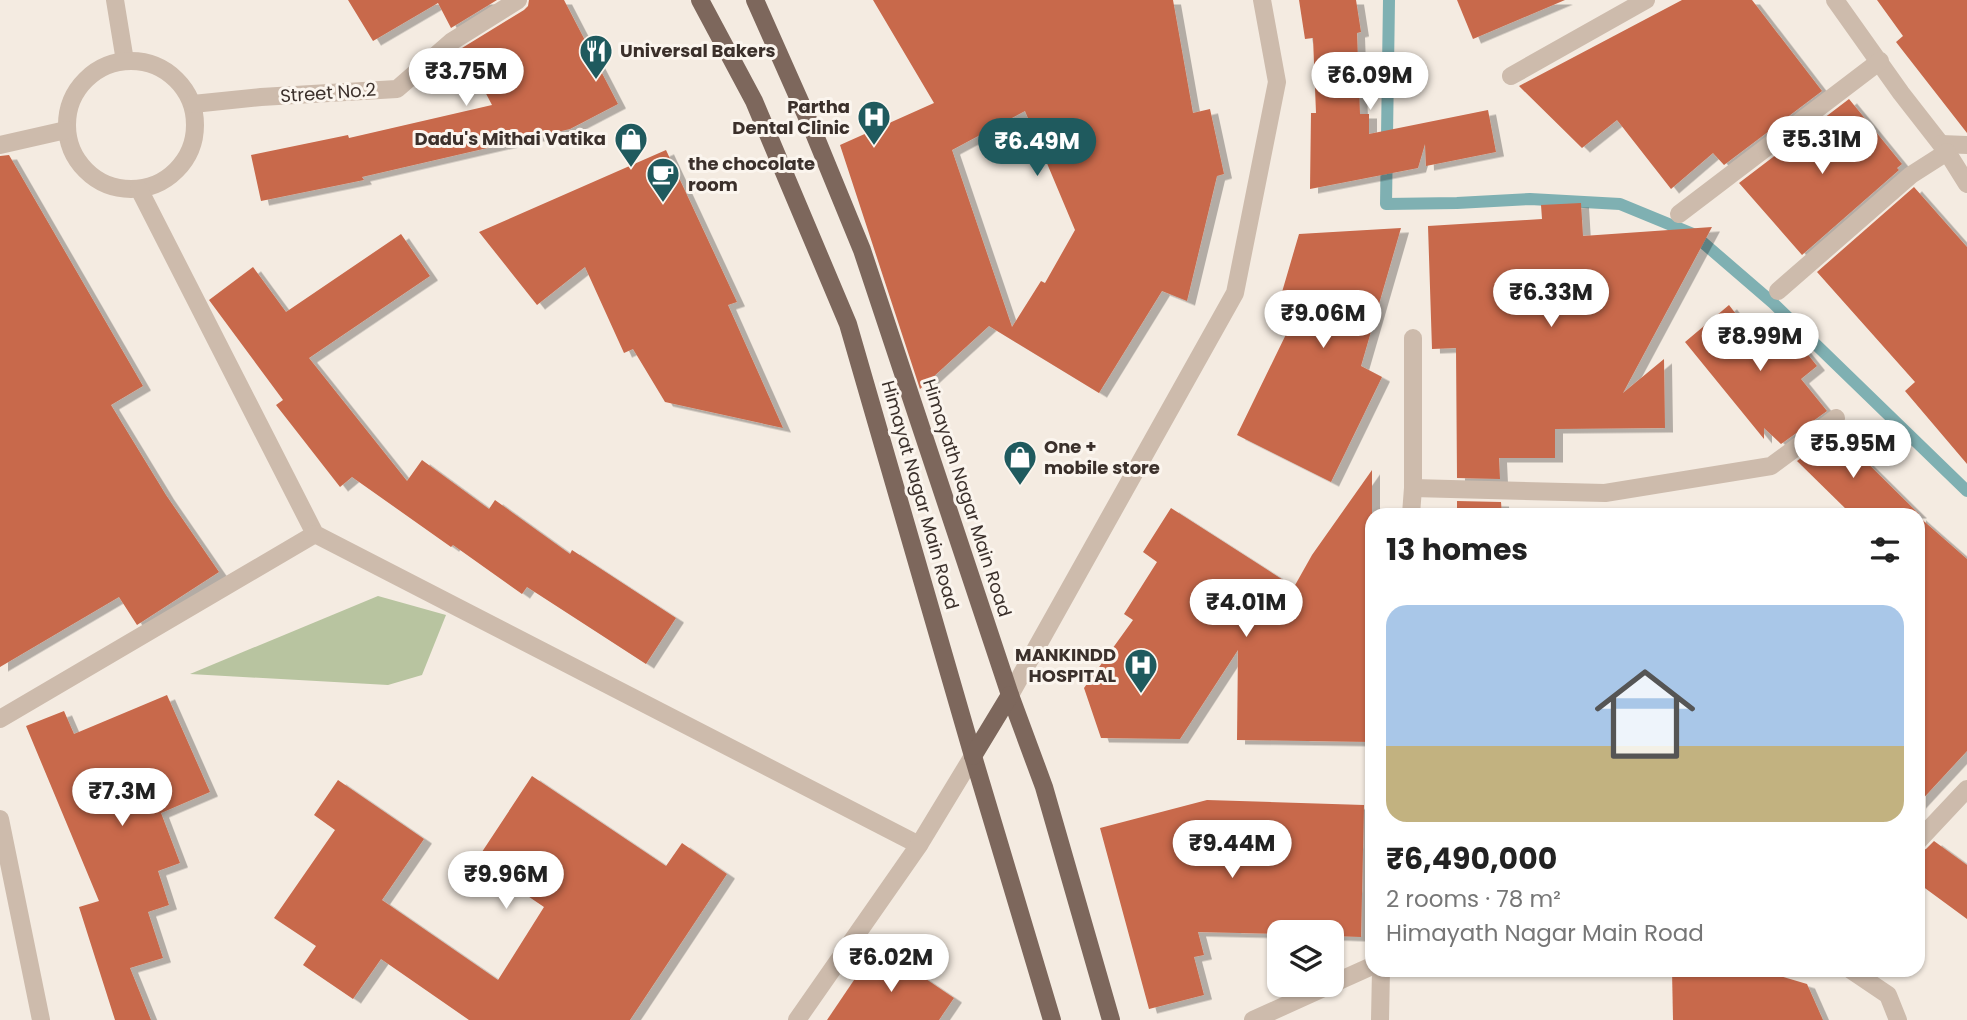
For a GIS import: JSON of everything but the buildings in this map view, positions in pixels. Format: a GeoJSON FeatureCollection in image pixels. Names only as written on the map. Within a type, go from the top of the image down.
{"type":"FeatureCollection","features":[{"type":"Feature","properties":{"kind":"main road","name":"Himayat Nagar Main Road"},"geometry":{"type":"LineString","coordinates":[[700,0],[754,101],[848,324],[1052,1020]]}},
{"type":"Feature","properties":{"kind":"main road","name":"Himayath Nagar Main Road"},"geometry":{"type":"LineString","coordinates":[[755,0],[862,250],[1010,695],[1044,787],[1111,1020]]}},
{"type":"Feature","properties":{"kind":"main road"},"geometry":{"type":"LineString","coordinates":[[973,756],[1010,695]]}},
{"type":"Feature","properties":{"kind":"street"},"geometry":{"type":"LineString","coordinates":[[115,0],[125,61]]}},
{"type":"Feature","properties":{"kind":"street","name":"Street No.2"},"geometry":{"type":"LineString","coordinates":[[193,104],[397,89],[451,42],[518,0]]}},
{"type":"Feature","properties":{"kind":"street"},"geometry":{"type":"LineString","coordinates":[[1010,695],[1235,293],[1277,82],[1262,0]]}},
{"type":"Feature","properties":{"kind":"street"},"geometry":{"type":"LineString","coordinates":[[1511,76],[1646,0]]}},
{"type":"Feature","properties":{"kind":"street"},"geometry":{"type":"LineString","coordinates":[[1835,0],[1944,148],[1967,184]]}},
{"type":"Feature","properties":{"kind":"street"},"geometry":{"type":"LineString","coordinates":[[125,61],[152,64],[170,73],[193,104],[196,123],[193,143],[184,163],[168,179],[148,188],[125,190],[103,184],[85,171],[72,152],[66,130],[68,107],[77,87],[93,72],[114,62],[125,61]]}},
{"type":"Feature","properties":{"kind":"street"},"geometry":{"type":"LineString","coordinates":[[1679,214],[1880,61]]}},
{"type":"Feature","properties":{"kind":"street"},"geometry":{"type":"LineString","coordinates":[[0,145],[66,130]]}},
{"type":"Feature","properties":{"kind":"street"},"geometry":{"type":"LineString","coordinates":[[1778,291],[1944,148],[1967,145]]}},
{"type":"Feature","properties":{"kind":"street"},"geometry":{"type":"LineString","coordinates":[[139,189],[315,534],[919,845]]}},
{"type":"Feature","properties":{"kind":"street"},"geometry":{"type":"LineString","coordinates":[[1411,508],[1413,338]]}},
{"type":"Feature","properties":{"kind":"street"},"geometry":{"type":"LineString","coordinates":[[1413,488],[1605,493],[1771,466],[1836,418]]}},
{"type":"Feature","properties":{"kind":"street"},"geometry":{"type":"LineString","coordinates":[[0,719],[315,534]]}},
{"type":"Feature","properties":{"kind":"street"},"geometry":{"type":"LineString","coordinates":[[797,1020],[919,845],[973,756]]}},
{"type":"Feature","properties":{"kind":"street"},"geometry":{"type":"LineString","coordinates":[[1925,834],[1967,789]]}},
{"type":"Feature","properties":{"kind":"street"},"geometry":{"type":"LineString","coordinates":[[0,819],[41,1020]]}},
{"type":"Feature","properties":{"kind":"street"},"geometry":{"type":"LineString","coordinates":[[1344,979],[1365,969]]}},
{"type":"Feature","properties":{"kind":"street"},"geometry":{"type":"LineString","coordinates":[[1380,1020],[1381,977]]}},
{"type":"Feature","properties":{"kind":"street"},"geometry":{"type":"LineString","coordinates":[[1861,977],[1888,995],[1898,1020]]}},
{"type":"Feature","properties":{"kind":"street"},"geometry":{"type":"LineString","coordinates":[[1253,1020],[1304,997]]}},
{"type":"Feature","properties":{"kind":"green space"},"geometry":{"type":"Polygon","coordinates":[[[378,596],[446,615],[422,675],[388,685],[190,674],[378,596]]]}},
{"type":"Feature","properties":{"kind":"waterway"},"geometry":{"type":"LineString","coordinates":[[1389,0],[1386,204],[1530,199],[1620,204],[1693,234],[1773,303],[1967,491]]}},
{"type":"Feature","properties":{"kind":"place","name":"Universal Bakers"},"geometry":{"type":"Point","coordinates":[596,81]}},
{"type":"Feature","properties":{"kind":"place","name":"Partha Dental Clinic"},"geometry":{"type":"Point","coordinates":[874,147]}},
{"type":"Feature","properties":{"kind":"place","name":"Dadu's Mithai Vatika"},"geometry":{"type":"Point","coordinates":[631,169]}},
{"type":"Feature","properties":{"kind":"place","name":"the chocolate room"},"geometry":{"type":"Point","coordinates":[663,204]}},
{"type":"Feature","properties":{"kind":"place","name":"One + mobile store"},"geometry":{"type":"Point","coordinates":[1020,487]}},
{"type":"Feature","properties":{"kind":"place","name":"MANKINDD HOSPITAL"},"geometry":{"type":"Point","coordinates":[1141,695]}}]}
